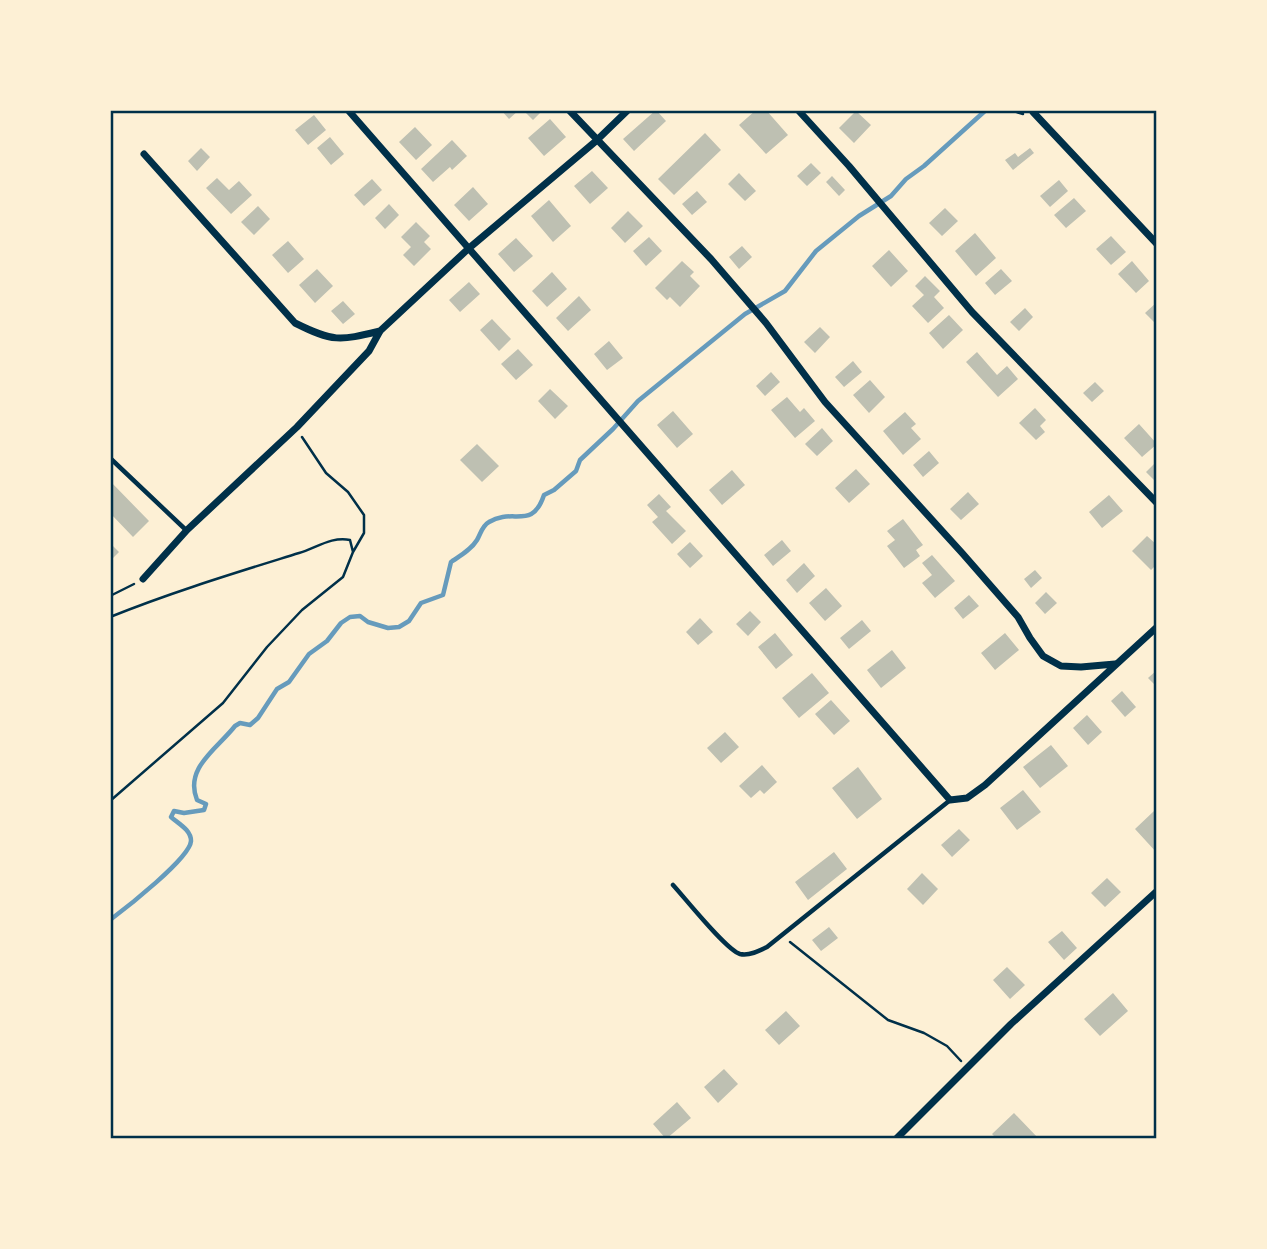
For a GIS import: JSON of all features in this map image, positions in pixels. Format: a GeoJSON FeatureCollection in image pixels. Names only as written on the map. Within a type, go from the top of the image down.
{"type":"FeatureCollection","features":[{"type":"Feature","properties":{"kind":"street"},"geometry":{"type":"LineString","coordinates":[[348,110],[950,800],[967,798],[985,785],[1157,627]]}},
{"type":"Feature","properties":{"kind":"street"},"geometry":{"type":"LineString","coordinates":[[569,110],[711,259],[762,318],[825,402],[1018,617],[1043,656],[1061,666],[1115,664]]}},
{"type":"Feature","properties":{"kind":"street"},"geometry":{"type":"LineString","coordinates":[[143,579],[187,530],[297,428],[369,351],[380,331],[468,249],[596,141],[628,110]]}},
{"type":"Feature","properties":{"kind":"street"},"geometry":{"type":"LineString","coordinates":[[798,110],[972,312],[1157,503]]}},
{"type":"Feature","properties":{"kind":"street"},"geometry":{"type":"LineString","coordinates":[[1033,112],[1157,244]]}},
{"type":"Feature","properties":{"kind":"street"},"geometry":{"type":"LineString","coordinates":[[144,154],[295,323],[319,335],[343,340],[380,331]]}},
{"type":"Feature","properties":{"kind":"street"},"geometry":{"type":"LineString","coordinates":[[896,1139],[1011,1024],[1157,891]]}},
{"type":"Feature","properties":{"kind":"lane"},"geometry":{"type":"LineString","coordinates":[[110,458],[187,530]]}},
{"type":"Feature","properties":{"kind":"lane"},"geometry":{"type":"LineString","coordinates":[[673,885],[726,944],[740,954],[753,953],[767,947],[950,800]]}},
{"type":"Feature","properties":{"kind":"path"},"geometry":{"type":"LineString","coordinates":[[110,801],[223,703],[267,647],[302,610],[343,577],[364,533],[364,515],[348,492],[326,473],[297,428]]}},
{"type":"Feature","properties":{"kind":"path"},"geometry":{"type":"LineString","coordinates":[[110,617],[171,593],[303,552],[339,538],[350,540],[353,552]]}},
{"type":"Feature","properties":{"kind":"path"},"geometry":{"type":"LineString","coordinates":[[110,596],[143,579]]}},
{"type":"Feature","properties":{"kind":"path"},"geometry":{"type":"LineString","coordinates":[[783,934],[796,949],[888,1020],[924,1033],[947,1046],[967,1067]]}},
{"type":"Feature","properties":{"kind":"building"},"geometry":{"type":"Polygon","coordinates":[[[501,110],[519,110],[509,119],[501,110]]]}},
{"type":"Feature","properties":{"kind":"building"},"geometry":{"type":"Polygon","coordinates":[[[523,110],[543,110],[533,120],[523,110]]]}},
{"type":"Feature","properties":{"kind":"building"},"geometry":{"type":"Polygon","coordinates":[[[656,110],[666,121],[634,151],[623,139],[656,110]]]}},
{"type":"Feature","properties":{"kind":"building"},"geometry":{"type":"Polygon","coordinates":[[[756,110],[766,110],[788,135],[766,154],[739,125],[756,110]]]}},
{"type":"Feature","properties":{"kind":"building"},"geometry":{"type":"Polygon","coordinates":[[[856,111],[871,125],[854,143],[839,128],[856,111]]]}},
{"type":"Feature","properties":{"kind":"building"},"geometry":{"type":"Polygon","coordinates":[[[314,115],[326,130],[308,145],[295,130],[314,115]]]}},
{"type":"Feature","properties":{"kind":"building"},"geometry":{"type":"Polygon","coordinates":[[[550,119],[566,137],[544,156],[528,138],[550,119]]]}},
{"type":"Feature","properties":{"kind":"building"},"geometry":{"type":"Polygon","coordinates":[[[415,127],[432,145],[416,160],[399,142],[415,127]]]}},
{"type":"Feature","properties":{"kind":"building"},"geometry":{"type":"Polygon","coordinates":[[[705,133],[721,150],[674,195],[658,179],[705,133]]]}},
{"type":"Feature","properties":{"kind":"building"},"geometry":{"type":"Polygon","coordinates":[[[330,137],[344,154],[331,165],[317,148],[330,137]]]}},
{"type":"Feature","properties":{"kind":"building"},"geometry":{"type":"Polygon","coordinates":[[[452,140],[467,156],[433,182],[421,169],[452,140]]]}},
{"type":"Feature","properties":{"kind":"building"},"geometry":{"type":"Polygon","coordinates":[[[201,148],[210,157],[197,171],[188,161],[201,148]]]}},
{"type":"Feature","properties":{"kind":"building"},"geometry":{"type":"Polygon","coordinates":[[[1030,148],[1034,153],[1013,170],[1005,160],[1015,153],[1018,157],[1030,148]]]}},
{"type":"Feature","properties":{"kind":"building"},"geometry":{"type":"Polygon","coordinates":[[[811,163],[821,173],[807,186],[797,176],[811,163]]]}},
{"type":"Feature","properties":{"kind":"building"},"geometry":{"type":"Polygon","coordinates":[[[592,171],[608,188],[590,204],[574,186],[592,171]]]}},
{"type":"Feature","properties":{"kind":"building"},"geometry":{"type":"Polygon","coordinates":[[[739,173],[756,191],[745,201],[728,184],[739,173]]]}},
{"type":"Feature","properties":{"kind":"building"},"geometry":{"type":"Polygon","coordinates":[[[832,176],[845,190],[839,196],[826,182],[832,176]]]}},
{"type":"Feature","properties":{"kind":"building"},"geometry":{"type":"Polygon","coordinates":[[[217,178],[229,190],[239,181],[252,195],[231,214],[206,188],[217,178]]]}},
{"type":"Feature","properties":{"kind":"building"},"geometry":{"type":"Polygon","coordinates":[[[372,179],[382,190],[364,206],[354,195],[372,179]]]}},
{"type":"Feature","properties":{"kind":"building"},"geometry":{"type":"Polygon","coordinates":[[[1059,180],[1068,191],[1050,207],[1040,196],[1059,180]]]}},
{"type":"Feature","properties":{"kind":"building"},"geometry":{"type":"Polygon","coordinates":[[[473,187],[488,204],[469,221],[454,205],[473,187]]]}},
{"type":"Feature","properties":{"kind":"building"},"geometry":{"type":"Polygon","coordinates":[[[697,191],[707,202],[692,215],[682,204],[697,191]]]}},
{"type":"Feature","properties":{"kind":"building"},"geometry":{"type":"Polygon","coordinates":[[[1074,198],[1086,211],[1066,228],[1054,215],[1074,198]]]}},
{"type":"Feature","properties":{"kind":"building"},"geometry":{"type":"Polygon","coordinates":[[[549,200],[571,226],[553,242],[531,216],[549,200]]]}},
{"type":"Feature","properties":{"kind":"building"},"geometry":{"type":"Polygon","coordinates":[[[389,204],[399,215],[385,229],[375,218],[389,204]]]}},
{"type":"Feature","properties":{"kind":"building"},"geometry":{"type":"Polygon","coordinates":[[[258,206],[270,219],[254,235],[241,222],[258,206]]]}},
{"type":"Feature","properties":{"kind":"building"},"geometry":{"type":"Polygon","coordinates":[[[945,208],[958,221],[942,236],[929,223],[945,208]]]}},
{"type":"Feature","properties":{"kind":"building"},"geometry":{"type":"Polygon","coordinates":[[[628,211],[643,226],[625,243],[611,228],[628,211]]]}},
{"type":"Feature","properties":{"kind":"building"},"geometry":{"type":"Polygon","coordinates":[[[416,222],[430,236],[424,242],[431,249],[414,266],[403,255],[411,247],[401,237],[416,222]]]}},
{"type":"Feature","properties":{"kind":"building"},"geometry":{"type":"Polygon","coordinates":[[[975,233],[996,258],[976,276],[955,251],[975,233]]]}},
{"type":"Feature","properties":{"kind":"building"},"geometry":{"type":"Polygon","coordinates":[[[1111,236],[1126,252],[1111,265],[1096,249],[1111,236]]]}},
{"type":"Feature","properties":{"kind":"building"},"geometry":{"type":"Polygon","coordinates":[[[649,237],[662,251],[646,266],[633,251],[649,237]]]}},
{"type":"Feature","properties":{"kind":"building"},"geometry":{"type":"Polygon","coordinates":[[[516,238],[533,256],[514,272],[498,254],[516,238]]]}},
{"type":"Feature","properties":{"kind":"building"},"geometry":{"type":"Polygon","coordinates":[[[288,241],[304,259],[288,273],[272,255],[288,241]]]}},
{"type":"Feature","properties":{"kind":"building"},"geometry":{"type":"Polygon","coordinates":[[[742,246],[752,257],[739,269],[729,257],[742,246]]]}},
{"type":"Feature","properties":{"kind":"building"},"geometry":{"type":"Polygon","coordinates":[[[889,250],[908,271],[891,287],[872,266],[889,250]]]}},
{"type":"Feature","properties":{"kind":"building"},"geometry":{"type":"Polygon","coordinates":[[[682,261],[694,272],[690,276],[700,286],[680,307],[670,297],[667,300],[655,288],[682,261]]]}},
{"type":"Feature","properties":{"kind":"building"},"geometry":{"type":"Polygon","coordinates":[[[1132,261],[1149,281],[1136,293],[1118,274],[1132,261]]]}},
{"type":"Feature","properties":{"kind":"building"},"geometry":{"type":"Polygon","coordinates":[[[317,269],[333,286],[315,303],[299,285],[317,269]]]}},
{"type":"Feature","properties":{"kind":"building"},"geometry":{"type":"Polygon","coordinates":[[[1001,269],[1012,281],[995,295],[985,283],[1001,269]]]}},
{"type":"Feature","properties":{"kind":"building"},"geometry":{"type":"Polygon","coordinates":[[[552,272],[567,289],[547,307],[532,291],[552,272]]]}},
{"type":"Feature","properties":{"kind":"building"},"geometry":{"type":"Polygon","coordinates":[[[925,276],[940,291],[934,297],[944,308],[928,323],[912,306],[924,295],[915,286],[925,276]]]}},
{"type":"Feature","properties":{"kind":"building"},"geometry":{"type":"Polygon","coordinates":[[[469,282],[480,294],[460,312],[449,300],[469,282]]]}},
{"type":"Feature","properties":{"kind":"building"},"geometry":{"type":"Polygon","coordinates":[[[579,296],[591,310],[568,331],[556,318],[579,296]]]}},
{"type":"Feature","properties":{"kind":"building"},"geometry":{"type":"Polygon","coordinates":[[[343,301],[355,314],[343,324],[331,311],[343,301]]]}},
{"type":"Feature","properties":{"kind":"building"},"geometry":{"type":"Polygon","coordinates":[[[1157,302],[1157,325],[1145,313],[1157,302]]]}},
{"type":"Feature","properties":{"kind":"building"},"geometry":{"type":"Polygon","coordinates":[[[1025,308],[1033,317],[1019,331],[1010,322],[1025,308]]]}},
{"type":"Feature","properties":{"kind":"building"},"geometry":{"type":"Polygon","coordinates":[[[949,315],[963,330],[943,349],[929,333],[949,315]]]}},
{"type":"Feature","properties":{"kind":"building"},"geometry":{"type":"Polygon","coordinates":[[[492,319],[511,339],[499,351],[480,330],[492,319]]]}},
{"type":"Feature","properties":{"kind":"building"},"geometry":{"type":"Polygon","coordinates":[[[820,327],[830,337],[815,353],[804,342],[820,327]]]}},
{"type":"Feature","properties":{"kind":"building"},"geometry":{"type":"Polygon","coordinates":[[[609,341],[623,358],[607,370],[594,354],[609,341]]]}},
{"type":"Feature","properties":{"kind":"building"},"geometry":{"type":"Polygon","coordinates":[[[518,349],[533,365],[516,380],[501,364],[518,349]]]}},
{"type":"Feature","properties":{"kind":"building"},"geometry":{"type":"Polygon","coordinates":[[[977,352],[997,375],[1007,366],[1018,379],[998,397],[966,362],[977,352]]]}},
{"type":"Feature","properties":{"kind":"building"},"geometry":{"type":"Polygon","coordinates":[[[853,361],[862,372],[844,387],[835,377],[853,361]]]}},
{"type":"Feature","properties":{"kind":"building"},"geometry":{"type":"Polygon","coordinates":[[[771,372],[780,382],[765,396],[756,386],[771,372]]]}},
{"type":"Feature","properties":{"kind":"building"},"geometry":{"type":"Polygon","coordinates":[[[870,380],[885,397],[869,413],[853,395],[870,380]]]}},
{"type":"Feature","properties":{"kind":"building"},"geometry":{"type":"Polygon","coordinates":[[[1095,382],[1104,391],[1092,402],[1083,393],[1095,382]]]}},
{"type":"Feature","properties":{"kind":"building"},"geometry":{"type":"Polygon","coordinates":[[[550,389],[568,406],[555,419],[538,401],[550,389]]]}},
{"type":"Feature","properties":{"kind":"building"},"geometry":{"type":"Polygon","coordinates":[[[787,397],[800,412],[804,408],[815,421],[795,438],[771,410],[787,397]]]}},
{"type":"Feature","properties":{"kind":"building"},"geometry":{"type":"Polygon","coordinates":[[[1035,408],[1046,420],[1040,426],[1045,432],[1036,440],[1019,423],[1035,408]]]}},
{"type":"Feature","properties":{"kind":"building"},"geometry":{"type":"Polygon","coordinates":[[[673,411],[693,434],[677,448],[657,425],[673,411]]]}},
{"type":"Feature","properties":{"kind":"building"},"geometry":{"type":"Polygon","coordinates":[[[905,412],[916,424],[911,428],[921,439],[903,455],[883,431],[905,412]]]}},
{"type":"Feature","properties":{"kind":"building"},"geometry":{"type":"Polygon","coordinates":[[[1139,424],[1157,444],[1142,457],[1124,438],[1139,424]]]}},
{"type":"Feature","properties":{"kind":"building"},"geometry":{"type":"Polygon","coordinates":[[[822,428],[833,441],[817,456],[805,444],[822,428]]]}},
{"type":"Feature","properties":{"kind":"building"},"geometry":{"type":"Polygon","coordinates":[[[477,444],[499,466],[482,482],[460,460],[477,444]]]}},
{"type":"Feature","properties":{"kind":"building"},"geometry":{"type":"Polygon","coordinates":[[[929,451],[939,463],[923,477],[913,465],[929,451]]]}},
{"type":"Feature","properties":{"kind":"building"},"geometry":{"type":"Polygon","coordinates":[[[1157,461],[1157,483],[1146,472],[1157,461]]]}},
{"type":"Feature","properties":{"kind":"building"},"geometry":{"type":"Polygon","coordinates":[[[856,469],[870,484],[849,503],[835,488],[856,469]]]}},
{"type":"Feature","properties":{"kind":"building"},"geometry":{"type":"Polygon","coordinates":[[[732,470],[745,485],[722,505],[709,490],[732,470]]]}},
{"type":"Feature","properties":{"kind":"building"},"geometry":{"type":"Polygon","coordinates":[[[110,481],[149,521],[133,537],[110,513],[110,481]]]}},
{"type":"Feature","properties":{"kind":"building"},"geometry":{"type":"Polygon","coordinates":[[[968,492],[979,504],[961,520],[950,509],[968,492]]]}},
{"type":"Feature","properties":{"kind":"building"},"geometry":{"type":"Polygon","coordinates":[[[659,494],[671,507],[666,511],[686,531],[672,544],[652,522],[658,517],[647,505],[659,494]]]}},
{"type":"Feature","properties":{"kind":"building"},"geometry":{"type":"Polygon","coordinates":[[[1109,495],[1123,511],[1102,528],[1089,512],[1109,495]]]}},
{"type":"Feature","properties":{"kind":"building"},"geometry":{"type":"Polygon","coordinates":[[[903,519],[923,545],[916,550],[920,556],[904,568],[887,546],[895,540],[887,531],[903,519]]]}},
{"type":"Feature","properties":{"kind":"building"},"geometry":{"type":"Polygon","coordinates":[[[1147,536],[1157,545],[1157,564],[1151,570],[1132,551],[1147,536]]]}},
{"type":"Feature","properties":{"kind":"building"},"geometry":{"type":"Polygon","coordinates":[[[782,540],[791,551],[773,566],[764,555],[782,540]]]}},
{"type":"Feature","properties":{"kind":"building"},"geometry":{"type":"Polygon","coordinates":[[[690,542],[703,556],[690,568],[677,554],[690,542]]]}},
{"type":"Feature","properties":{"kind":"building"},"geometry":{"type":"Polygon","coordinates":[[[110,543],[119,552],[110,561],[110,543]]]}},
{"type":"Feature","properties":{"kind":"building"},"geometry":{"type":"Polygon","coordinates":[[[932,555],[955,581],[935,598],[922,583],[932,575],[922,563],[932,555]]]}},
{"type":"Feature","properties":{"kind":"building"},"geometry":{"type":"Polygon","coordinates":[[[804,563],[815,576],[797,593],[786,580],[804,563]]]}},
{"type":"Feature","properties":{"kind":"building"},"geometry":{"type":"Polygon","coordinates":[[[1035,570],[1042,578],[1031,588],[1024,579],[1035,570]]]}},
{"type":"Feature","properties":{"kind":"building"},"geometry":{"type":"Polygon","coordinates":[[[826,588],[842,606],[825,621],[809,603],[826,588]]]}},
{"type":"Feature","properties":{"kind":"building"},"geometry":{"type":"Polygon","coordinates":[[[1046,592],[1057,603],[1045,614],[1035,603],[1046,592]]]}},
{"type":"Feature","properties":{"kind":"building"},"geometry":{"type":"Polygon","coordinates":[[[969,595],[979,606],[963,619],[954,608],[969,595]]]}},
{"type":"Feature","properties":{"kind":"building"},"geometry":{"type":"Polygon","coordinates":[[[750,611],[761,622],[748,636],[736,624],[750,611]]]}},
{"type":"Feature","properties":{"kind":"building"},"geometry":{"type":"Polygon","coordinates":[[[700,618],[713,632],[698,645],[686,632],[700,618]]]}},
{"type":"Feature","properties":{"kind":"building"},"geometry":{"type":"Polygon","coordinates":[[[862,620],[871,631],[849,649],[840,638],[862,620]]]}},
{"type":"Feature","properties":{"kind":"building"},"geometry":{"type":"Polygon","coordinates":[[[775,633],[793,655],[776,669],[758,647],[775,633]]]}},
{"type":"Feature","properties":{"kind":"building"},"geometry":{"type":"Polygon","coordinates":[[[1005,633],[1019,650],[995,670],[981,653],[1005,633]]]}},
{"type":"Feature","properties":{"kind":"building"},"geometry":{"type":"Polygon","coordinates":[[[892,650],[906,668],[881,688],[867,670],[892,650]]]}},
{"type":"Feature","properties":{"kind":"building"},"geometry":{"type":"Polygon","coordinates":[[[1157,670],[1157,687],[1148,678],[1157,670]]]}},
{"type":"Feature","properties":{"kind":"building"},"geometry":{"type":"Polygon","coordinates":[[[812,673],[829,693],[799,718],[782,698],[812,673]]]}},
{"type":"Feature","properties":{"kind":"building"},"geometry":{"type":"Polygon","coordinates":[[[1122,691],[1136,707],[1125,717],[1111,701],[1122,691]]]}},
{"type":"Feature","properties":{"kind":"building"},"geometry":{"type":"Polygon","coordinates":[[[831,700],[850,721],[834,735],[815,714],[831,700]]]}},
{"type":"Feature","properties":{"kind":"building"},"geometry":{"type":"Polygon","coordinates":[[[1087,715],[1102,732],[1088,745],[1073,728],[1087,715]]]}},
{"type":"Feature","properties":{"kind":"building"},"geometry":{"type":"Polygon","coordinates":[[[725,732],[739,747],[721,763],[707,748],[725,732]]]}},
{"type":"Feature","properties":{"kind":"building"},"geometry":{"type":"Polygon","coordinates":[[[1051,745],[1068,766],[1040,788],[1023,767],[1051,745]]]}},
{"type":"Feature","properties":{"kind":"building"},"geometry":{"type":"Polygon","coordinates":[[[762,765],[777,782],[764,794],[760,790],[751,798],[739,786],[762,765]]]}},
{"type":"Feature","properties":{"kind":"building"},"geometry":{"type":"Polygon","coordinates":[[[858,767],[882,799],[857,819],[832,788],[858,767]]]}},
{"type":"Feature","properties":{"kind":"building"},"geometry":{"type":"Polygon","coordinates":[[[1023,790],[1041,812],[1017,830],[1000,808],[1023,790]]]}},
{"type":"Feature","properties":{"kind":"building"},"geometry":{"type":"Polygon","coordinates":[[[1154,811],[1157,814],[1157,853],[1135,829],[1154,811]]]}},
{"type":"Feature","properties":{"kind":"building"},"geometry":{"type":"Polygon","coordinates":[[[959,829],[970,840],[952,857],[941,845],[959,829]]]}},
{"type":"Feature","properties":{"kind":"building"},"geometry":{"type":"Polygon","coordinates":[[[834,852],[847,869],[808,900],[795,882],[834,852]]]}},
{"type":"Feature","properties":{"kind":"building"},"geometry":{"type":"Polygon","coordinates":[[[922,873],[938,889],[923,905],[907,889],[922,873]]]}},
{"type":"Feature","properties":{"kind":"building"},"geometry":{"type":"Polygon","coordinates":[[[1107,878],[1121,892],[1105,907],[1091,893],[1107,878]]]}},
{"type":"Feature","properties":{"kind":"building"},"geometry":{"type":"Polygon","coordinates":[[[829,927],[838,938],[821,951],[812,940],[829,927]]]}},
{"type":"Feature","properties":{"kind":"building"},"geometry":{"type":"Polygon","coordinates":[[[1062,931],[1077,948],[1064,960],[1048,942],[1062,931]]]}},
{"type":"Feature","properties":{"kind":"building"},"geometry":{"type":"Polygon","coordinates":[[[1007,967],[1025,985],[1010,999],[993,980],[1007,967]]]}},
{"type":"Feature","properties":{"kind":"building"},"geometry":{"type":"Polygon","coordinates":[[[1113,993],[1128,1011],[1100,1036],[1084,1019],[1113,993]]]}},
{"type":"Feature","properties":{"kind":"building"},"geometry":{"type":"Polygon","coordinates":[[[786,1011],[800,1026],[779,1045],[765,1030],[786,1011]]]}},
{"type":"Feature","properties":{"kind":"building"},"geometry":{"type":"Polygon","coordinates":[[[724,1069],[738,1084],[718,1103],[704,1087],[724,1069]]]}},
{"type":"Feature","properties":{"kind":"building"},"geometry":{"type":"Polygon","coordinates":[[[677,1102],[691,1118],[666,1139],[653,1124],[677,1102]]]}},
{"type":"Feature","properties":{"kind":"building"},"geometry":{"type":"Polygon","coordinates":[[[1014,1113],[1039,1139],[997,1139],[992,1134],[1014,1113]]]}},
{"type":"Feature","properties":{"kind":"waterway"},"geometry":{"type":"LineString","coordinates":[[110,920],[156,882],[188,849],[191,841],[189,834],[171,817],[174,811],[184,813],[204,810],[206,804],[197,800],[194,789],[195,778],[204,760],[235,726],[240,723],[250,725],[258,718],[277,689],[289,682],[309,654],[327,641],[341,623],[350,617],[360,616],[368,622],[388,628],[399,627],[409,621],[421,603],[443,595],[451,562],[472,547],[487,524],[498,518],[534,512],[544,495],[576,471],[580,460],[638,401],[745,314],[785,291],[816,251],[859,216],[891,196],[906,179],[986,110]]}}]}
